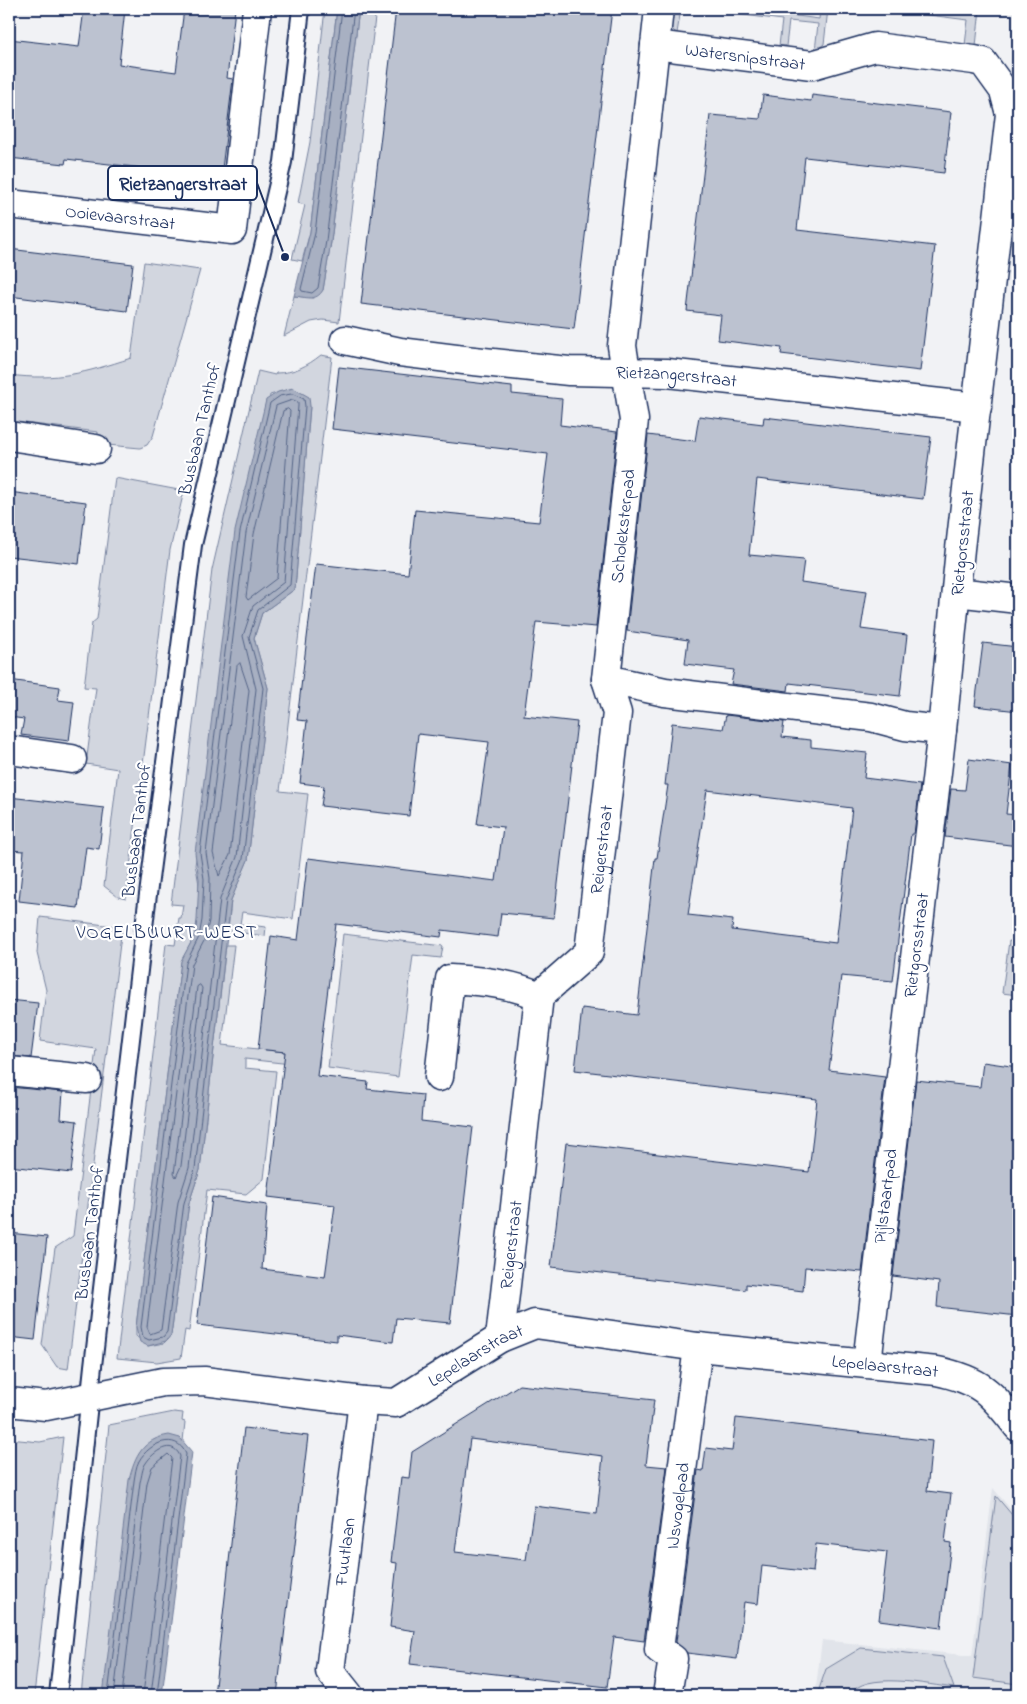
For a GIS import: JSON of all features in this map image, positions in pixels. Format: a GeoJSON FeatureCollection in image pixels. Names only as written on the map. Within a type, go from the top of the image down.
{"type":"FeatureCollection","features":[{"type":"Feature","properties":{"kind":"street","name":"Ooievaarstraat"},"geometry":{"type":"LineString","coordinates":[[9,204],[232,230],[257,9]]}},
{"type":"Feature","properties":{"kind":"street"},"geometry":{"type":"LineString","coordinates":[[626,372],[622,346],[659,9]]}},
{"type":"Feature","properties":{"kind":"street","name":"Watersnipstraat"},"geometry":{"type":"LineString","coordinates":[[655,45],[812,66],[875,47],[984,62]]}},
{"type":"Feature","properties":{"kind":"street","name":"Rietgorsstraat"},"geometry":{"type":"LineString","coordinates":[[906,1030],[942,730],[1010,114],[1004,91],[984,62]]}},
{"type":"Feature","properties":{"kind":"street","name":"Rietzangerstraat"},"geometry":{"type":"LineString","coordinates":[[345,340],[400,352],[464,360],[569,371],[667,372],[977,407]]}},
{"type":"Feature","properties":{"kind":"street","name":"Scholeksterpad"},"geometry":{"type":"LineString","coordinates":[[606,679],[634,420],[626,372]]}},
{"type":"Feature","properties":{"kind":"street"},"geometry":{"type":"LineString","coordinates":[[9,436],[96,449]]}},
{"type":"Feature","properties":{"kind":"street"},"geometry":{"type":"LineString","coordinates":[[956,592],[1018,599]]}},
{"type":"Feature","properties":{"kind":"street"},"geometry":{"type":"LineString","coordinates":[[606,679],[664,692],[871,717],[905,726],[942,730]]}},
{"type":"Feature","properties":{"kind":"street","name":"Reigerstraat"},"geometry":{"type":"LineString","coordinates":[[500,1338],[539,996],[589,952],[617,713],[606,679]]}},
{"type":"Feature","properties":{"kind":"street"},"geometry":{"type":"LineString","coordinates":[[9,750],[72,759]]}},
{"type":"Feature","properties":{"kind":"street"},"geometry":{"type":"LineString","coordinates":[[439,1077],[450,979],[488,982],[522,988],[539,996]]}},
{"type":"Feature","properties":{"kind":"street","name":"Pijlstaartpad"},"geometry":{"type":"LineString","coordinates":[[866,1363],[906,1030]]}},
{"type":"Feature","properties":{"kind":"street"},"geometry":{"type":"LineString","coordinates":[[9,1071],[87,1079]]}},
{"type":"Feature","properties":{"kind":"street","name":"Lepelaarstraat"},"geometry":{"type":"LineString","coordinates":[[9,1402],[46,1406],[163,1382],[204,1380],[363,1401],[396,1403],[500,1338],[535,1324],[698,1346],[937,1371],[959,1376],[980,1384],[1018,1427]]}},
{"type":"Feature","properties":{"kind":"street","name":"IJsvogelpad"},"geometry":{"type":"LineString","coordinates":[[667,1695],[673,1659],[659,1649],[698,1346]]}},
{"type":"Feature","properties":{"kind":"street","name":"Fuutlaan"},"geometry":{"type":"LineString","coordinates":[[349,1695],[330,1671],[363,1401]]}},
{"type":"Feature","properties":{"kind":"lane","name":"Busbaan Tanthof"},"geometry":{"type":"LineString","coordinates":[[58,1695],[146,910],[193,544],[283,162],[301,9]]}},
{"type":"Feature","properties":{"kind":"shaded area"},"geometry":{"type":"Polygon","coordinates":[[[325,9],[337,9],[310,232],[302,261],[292,259],[305,205],[298,203],[310,142],[325,9]]]}},
{"type":"Feature","properties":{"kind":"shaded area"},"geometry":{"type":"Polygon","coordinates":[[[359,9],[376,9],[339,322],[323,320],[311,322],[284,336],[294,296],[313,298],[323,290],[331,242],[359,9]]]}},
{"type":"Feature","properties":{"kind":"shaded area"},"geometry":{"type":"Polygon","coordinates":[[[672,9],[681,9],[677,33],[671,26],[672,9]]]}},
{"type":"Feature","properties":{"kind":"shaded area"},"geometry":{"type":"Polygon","coordinates":[[[698,9],[734,9],[783,15],[784,9],[790,9],[790,15],[819,19],[820,9],[828,9],[824,44],[815,51],[818,24],[789,21],[786,46],[779,46],[782,20],[698,9]]]}},
{"type":"Feature","properties":{"kind":"shaded area"},"geometry":{"type":"Polygon","coordinates":[[[882,9],[980,9],[976,46],[965,45],[968,20],[882,9]]]}},
{"type":"Feature","properties":{"kind":"shaded area"},"geometry":{"type":"Polygon","coordinates":[[[144,262],[200,270],[153,436],[147,445],[140,448],[97,444],[98,432],[9,421],[9,375],[26,377],[57,376],[85,372],[131,358],[144,262]]]}},
{"type":"Feature","properties":{"kind":"shaded area"},"geometry":{"type":"Polygon","coordinates":[[[321,355],[332,357],[280,791],[308,794],[293,919],[242,912],[240,924],[266,927],[265,936],[228,931],[231,900],[248,860],[268,688],[254,638],[262,613],[295,589],[310,406],[293,388],[270,395],[195,865],[199,891],[197,928],[181,962],[136,1327],[136,1336],[148,1346],[164,1343],[171,1335],[189,1203],[200,1170],[226,945],[234,945],[222,1045],[320,1056],[319,1067],[245,1059],[245,1068],[276,1071],[264,1179],[246,1194],[207,1190],[189,1331],[185,1330],[181,1358],[157,1362],[117,1358],[166,944],[175,945],[183,905],[171,904],[212,570],[258,371],[275,375],[276,373],[289,372],[305,366],[321,355]]]}},
{"type":"Feature","properties":{"kind":"shaded area"},"geometry":{"type":"Polygon","coordinates":[[[115,478],[184,491],[170,550],[126,899],[118,897],[104,886],[118,769],[86,764],[96,688],[84,687],[92,623],[97,619],[115,478]]]}},
{"type":"Feature","properties":{"kind":"shaded area"},"geometry":{"type":"Polygon","coordinates":[[[40,917],[122,927],[68,1369],[57,1367],[42,1345],[55,1248],[73,1236],[96,1049],[40,1041],[46,990],[37,953],[40,917]]]}},
{"type":"Feature","properties":{"kind":"shaded area"},"geometry":{"type":"Polygon","coordinates":[[[343,934],[443,946],[441,958],[413,955],[398,1077],[328,1068],[343,934]]]}},
{"type":"Feature","properties":{"kind":"shaded area"},"geometry":{"type":"Polygon","coordinates":[[[1009,941],[1018,942],[1018,995],[1002,993],[1009,941]]]}},
{"type":"Feature","properties":{"kind":"shaded area"},"geometry":{"type":"Polygon","coordinates":[[[174,1412],[183,1413],[182,1421],[185,1422],[183,1441],[180,1438],[103,1695],[81,1695],[109,1425],[174,1412]]]}},
{"type":"Feature","properties":{"kind":"shaded area"},"geometry":{"type":"Polygon","coordinates":[[[63,1437],[34,1695],[9,1695],[9,1439],[40,1442],[63,1437]]]}},
{"type":"Feature","properties":{"kind":"shaded area"},"geometry":{"type":"Polygon","coordinates":[[[993,1488],[1018,1518],[1018,1695],[815,1695],[822,1640],[972,1656],[993,1488]]]}},
{"type":"Feature","properties":{"kind":"shaded area"},"geometry":{"type":"Polygon","coordinates":[[[996,1496],[1018,1522],[1018,1684],[973,1678],[996,1496]]]}},
{"type":"Feature","properties":{"kind":"shaded area"},"geometry":{"type":"Polygon","coordinates":[[[861,1648],[943,1657],[954,1688],[914,1682],[882,1681],[857,1687],[850,1695],[817,1695],[826,1669],[861,1648]]]}},
{"type":"Feature","properties":{"kind":"water"},"geometry":{"type":"Polygon","coordinates":[[[337,9],[359,9],[331,242],[323,290],[317,296],[307,298],[294,296],[310,232],[337,9]]]}},
{"type":"Feature","properties":{"kind":"water"},"geometry":{"type":"Polygon","coordinates":[[[293,388],[309,397],[310,406],[295,589],[262,613],[254,638],[268,688],[248,860],[231,900],[200,1170],[189,1203],[171,1335],[166,1341],[148,1346],[140,1342],[136,1327],[181,961],[195,935],[197,920],[199,879],[195,853],[235,531],[266,400],[278,392],[293,388]]]}},
{"type":"Feature","properties":{"kind":"water"},"geometry":{"type":"Polygon","coordinates":[[[169,1435],[180,1438],[192,1452],[162,1695],[103,1695],[129,1480],[137,1456],[146,1445],[153,1440],[169,1435]]]}},
{"type":"Feature","properties":{"kind":"building"},"geometry":{"type":"Polygon","coordinates":[[[84,9],[125,9],[119,64],[176,72],[184,9],[235,9],[227,78],[233,79],[221,177],[66,159],[65,164],[9,158],[9,39],[79,47],[84,9]]]}},
{"type":"Feature","properties":{"kind":"building"},"geometry":{"type":"Polygon","coordinates":[[[396,9],[612,9],[574,329],[361,304],[396,9]]]}},
{"type":"Feature","properties":{"kind":"building"},"geometry":{"type":"Polygon","coordinates":[[[763,95],[811,101],[812,95],[951,112],[944,173],[805,157],[797,230],[935,246],[920,371],[781,354],[782,348],[718,340],[721,315],[687,311],[710,115],[760,119],[763,95]]]}},
{"type":"Feature","properties":{"kind":"building"},"geometry":{"type":"Polygon","coordinates":[[[9,249],[133,264],[127,311],[9,296],[9,249]]]}},
{"type":"Feature","properties":{"kind":"building"},"geometry":{"type":"Polygon","coordinates":[[[339,367],[512,387],[512,394],[562,399],[560,425],[617,432],[596,627],[536,622],[524,716],[577,722],[554,918],[501,913],[498,937],[442,930],[441,937],[336,924],[317,1076],[368,1082],[367,1089],[423,1095],[421,1121],[473,1127],[450,1323],[396,1318],[393,1342],[337,1335],[337,1341],[197,1325],[212,1197],[267,1205],[262,1269],[325,1277],[335,1205],[268,1197],[285,1052],[258,1049],[271,936],[298,940],[308,858],[496,881],[503,827],[477,824],[489,742],[418,734],[409,816],[321,806],[324,786],[300,783],[307,721],[297,720],[316,564],[408,574],[415,510],[539,522],[548,454],[332,429],[339,367]]]}},
{"type":"Feature","properties":{"kind":"building"},"geometry":{"type":"Polygon","coordinates":[[[699,416],[763,424],[764,417],[931,437],[923,499],[757,479],[749,555],[804,560],[801,582],[867,591],[861,629],[907,635],[900,696],[789,683],[788,691],[731,684],[734,670],[685,664],[688,640],[627,631],[648,435],[695,441],[699,416]]]}},
{"type":"Feature","properties":{"kind":"building"},"geometry":{"type":"Polygon","coordinates":[[[9,492],[86,502],[79,564],[9,556],[9,492]]]}},
{"type":"Feature","properties":{"kind":"building"},"geometry":{"type":"Polygon","coordinates":[[[983,643],[1018,647],[1018,711],[975,706],[983,643]]]}},
{"type":"Feature","properties":{"kind":"building"},"geometry":{"type":"Polygon","coordinates":[[[9,680],[60,687],[58,700],[74,702],[69,741],[21,735],[24,719],[9,717],[9,680]]]}},
{"type":"Feature","properties":{"kind":"building"},"geometry":{"type":"Polygon","coordinates":[[[726,715],[784,722],[782,737],[811,740],[811,747],[867,753],[864,778],[920,785],[914,834],[911,834],[893,981],[841,976],[829,1070],[885,1077],[862,1272],[805,1267],[803,1291],[746,1284],[746,1290],[551,1267],[566,1143],[809,1172],[817,1099],[575,1070],[582,1008],[637,1015],[655,858],[657,858],[668,785],[665,785],[672,723],[723,729],[726,715]],[[707,790],[688,915],[733,920],[732,930],[836,943],[852,808],[707,790]]]}},
{"type":"Feature","properties":{"kind":"building"},"geometry":{"type":"Polygon","coordinates":[[[969,759],[1012,765],[1006,814],[1018,815],[1018,846],[945,837],[951,789],[965,790],[969,759]]]}},
{"type":"Feature","properties":{"kind":"building"},"geometry":{"type":"Polygon","coordinates":[[[9,797],[104,808],[99,849],[86,847],[78,908],[19,901],[24,851],[9,850],[9,797]]]}},
{"type":"Feature","properties":{"kind":"building"},"geometry":{"type":"Polygon","coordinates":[[[9,1000],[38,1003],[31,1058],[9,1056],[9,1000]]]}},
{"type":"Feature","properties":{"kind":"building"},"geometry":{"type":"Polygon","coordinates":[[[983,1062],[1018,1067],[1018,1316],[937,1307],[939,1282],[893,1276],[916,1080],[980,1087],[983,1062]]]}},
{"type":"Feature","properties":{"kind":"building"},"geometry":{"type":"Polygon","coordinates":[[[9,1087],[63,1092],[61,1119],[77,1121],[71,1173],[9,1166],[9,1087]]]}},
{"type":"Feature","properties":{"kind":"building"},"geometry":{"type":"Polygon","coordinates":[[[9,1233],[47,1237],[35,1340],[9,1337],[9,1233]]]}},
{"type":"Feature","properties":{"kind":"building"},"geometry":{"type":"Polygon","coordinates":[[[519,1385],[654,1400],[646,1465],[667,1467],[644,1641],[614,1637],[607,1687],[410,1664],[415,1631],[390,1627],[397,1563],[391,1562],[401,1477],[409,1478],[412,1452],[519,1385]],[[470,1439],[455,1552],[526,1560],[534,1506],[597,1514],[603,1456],[470,1439]]]}},
{"type":"Feature","properties":{"kind":"building"},"geometry":{"type":"Polygon","coordinates":[[[736,1418],[932,1441],[927,1491],[951,1494],[945,1542],[951,1543],[941,1628],[879,1620],[887,1552],[816,1544],[813,1572],[762,1566],[758,1604],[744,1602],[737,1659],[687,1653],[676,1642],[698,1470],[703,1471],[706,1448],[732,1451],[736,1418]]]}},
{"type":"Feature","properties":{"kind":"building"},"geometry":{"type":"Polygon","coordinates":[[[244,1428],[308,1436],[277,1695],[214,1695],[244,1428]]]}},
{"type":"Feature","properties":{"kind":"place","name":"Rietzangerstraat"},"geometry":{"type":"Point","coordinates":[285,257]}},
{"type":"Feature","properties":{"kind":"district","name":"VOGELBUURT-WEST"},"geometry":{"type":"Point","coordinates":[167,931]}}]}
